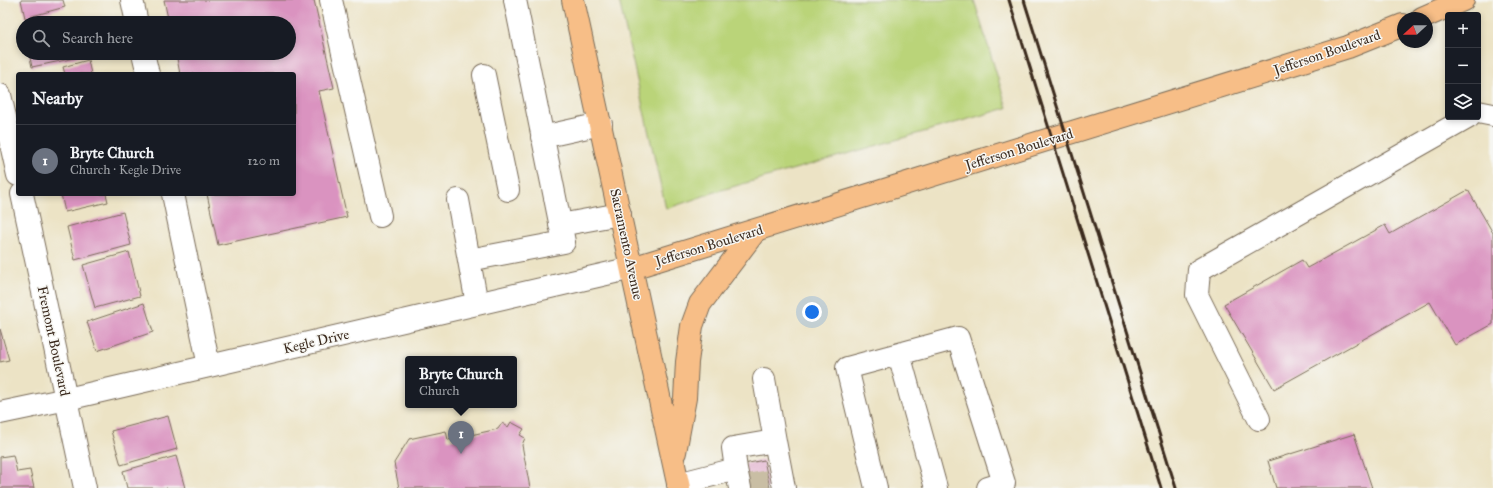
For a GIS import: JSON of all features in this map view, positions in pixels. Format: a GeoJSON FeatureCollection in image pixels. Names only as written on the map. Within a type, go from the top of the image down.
{"type":"FeatureCollection","features":[{"type":"Feature","properties":{"kind":"main road","name":"Sacramento Avenue"},"geometry":{"type":"LineString","coordinates":[[573,0],[677,479]]}},
{"type":"Feature","properties":{"kind":"main road"},"geometry":{"type":"LineString","coordinates":[[1433,13],[1463,0]]}},
{"type":"Feature","properties":{"kind":"main road","name":"Jefferson Boulevard"},"geometry":{"type":"LineString","coordinates":[[632,268],[1348,47],[1397,27]]}},
{"type":"Feature","properties":{"kind":"main road"},"geometry":{"type":"LineString","coordinates":[[677,479],[687,362],[692,326],[700,304],[756,230]]}},
{"type":"Feature","properties":{"kind":"street"},"geometry":{"type":"LineString","coordinates":[[132,0],[135,16]]}},
{"type":"Feature","properties":{"kind":"street"},"geometry":{"type":"LineString","coordinates":[[330,0],[380,216]]}},
{"type":"Feature","properties":{"kind":"street"},"geometry":{"type":"LineString","coordinates":[[469,260],[564,242],[515,0]]}},
{"type":"Feature","properties":{"kind":"street"},"geometry":{"type":"LineString","coordinates":[[145,60],[148,72]]}},
{"type":"Feature","properties":{"kind":"street"},"geometry":{"type":"LineString","coordinates":[[484,75],[508,190]]}},
{"type":"Feature","properties":{"kind":"street"},"geometry":{"type":"LineString","coordinates":[[0,95],[7,155],[16,171]]}},
{"type":"Feature","properties":{"kind":"street"},"geometry":{"type":"LineString","coordinates":[[1481,113],[1493,115]]}},
{"type":"Feature","properties":{"kind":"street"},"geometry":{"type":"LineString","coordinates":[[1259,419],[1197,295],[1199,270],[1464,120]]}},
{"type":"Feature","properties":{"kind":"street"},"geometry":{"type":"LineString","coordinates":[[542,137],[600,124]]}},
{"type":"Feature","properties":{"kind":"street","name":"Fremont Boulevard"},"geometry":{"type":"LineString","coordinates":[[22,196],[85,488]]}},
{"type":"Feature","properties":{"kind":"street"},"geometry":{"type":"LineString","coordinates":[[173,196],[209,366]]}},
{"type":"Feature","properties":{"kind":"street"},"geometry":{"type":"LineString","coordinates":[[458,200],[477,304]]}},
{"type":"Feature","properties":{"kind":"street"},"geometry":{"type":"LineString","coordinates":[[560,225],[620,214]]}},
{"type":"Feature","properties":{"kind":"street","name":"Kegle Drive"},"geometry":{"type":"LineString","coordinates":[[0,413],[67,399],[632,268]]}},
{"type":"Feature","properties":{"kind":"street"},"geometry":{"type":"LineString","coordinates":[[876,488],[847,368],[958,338],[1004,484],[988,488]]}},
{"type":"Feature","properties":{"kind":"street"},"geometry":{"type":"LineString","coordinates":[[899,354],[936,488]]}},
{"type":"Feature","properties":{"kind":"street"},"geometry":{"type":"LineString","coordinates":[[757,482],[776,441],[764,379]]}},
{"type":"Feature","properties":{"kind":"street"},"geometry":{"type":"LineString","coordinates":[[757,482],[733,448],[776,441]]}},
{"type":"Feature","properties":{"kind":"street"},"geometry":{"type":"LineString","coordinates":[[677,479],[757,482]]}},
{"type":"Feature","properties":{"kind":"green space"},"geometry":{"type":"Polygon","coordinates":[[[619,0],[974,0],[1007,108],[718,191],[666,209],[619,0]]]}},
{"type":"Feature","properties":{"kind":"building"},"geometry":{"type":"Polygon","coordinates":[[[21,0],[63,0],[65,7],[32,16],[25,16],[21,0]]]}},
{"type":"Feature","properties":{"kind":"building"},"geometry":{"type":"Polygon","coordinates":[[[164,0],[314,0],[334,88],[319,91],[347,217],[218,245],[207,196],[296,196],[296,72],[180,72],[177,60],[296,60],[296,16],[167,16],[164,0]]]}},
{"type":"Feature","properties":{"kind":"building"},"geometry":{"type":"Polygon","coordinates":[[[30,60],[65,60],[32,67],[30,60]]]}},
{"type":"Feature","properties":{"kind":"building"},"geometry":{"type":"Polygon","coordinates":[[[88,60],[91,72],[64,72],[63,67],[88,60]]]}},
{"type":"Feature","properties":{"kind":"building"},"geometry":{"type":"Polygon","coordinates":[[[1468,190],[1493,233],[1493,324],[1455,345],[1430,302],[1274,389],[1224,304],[1302,260],[1307,268],[1385,225],[1390,234],[1468,190]]]}},
{"type":"Feature","properties":{"kind":"building"},"geometry":{"type":"Polygon","coordinates":[[[61,196],[106,196],[108,202],[65,212],[61,196]]]}},
{"type":"Feature","properties":{"kind":"building"},"geometry":{"type":"Polygon","coordinates":[[[123,212],[131,245],[75,260],[67,227],[123,212]]]}},
{"type":"Feature","properties":{"kind":"building"},"geometry":{"type":"Polygon","coordinates":[[[129,252],[140,296],[95,308],[83,265],[129,252]]]}},
{"type":"Feature","properties":{"kind":"building"},"geometry":{"type":"Polygon","coordinates":[[[144,303],[153,332],[97,351],[87,322],[144,303]]]}},
{"type":"Feature","properties":{"kind":"building"},"geometry":{"type":"Polygon","coordinates":[[[0,329],[9,360],[0,362],[0,329]]]}},
{"type":"Feature","properties":{"kind":"building"},"geometry":{"type":"Polygon","coordinates":[[[168,416],[177,449],[121,465],[111,431],[168,416]]]}},
{"type":"Feature","properties":{"kind":"building"},"geometry":{"type":"Polygon","coordinates":[[[511,422],[524,429],[520,435],[525,438],[522,445],[530,488],[399,488],[394,463],[409,439],[446,431],[448,440],[498,429],[502,423],[508,427],[511,422]]]}},
{"type":"Feature","properties":{"kind":"building"},"geometry":{"type":"Polygon","coordinates":[[[1354,434],[1372,488],[1276,488],[1268,461],[1354,434]]]}},
{"type":"Feature","properties":{"kind":"building"},"geometry":{"type":"Polygon","coordinates":[[[13,455],[17,472],[30,470],[34,488],[0,488],[0,457],[13,455]]]}},
{"type":"Feature","properties":{"kind":"building"},"geometry":{"type":"Polygon","coordinates":[[[176,456],[185,488],[127,488],[123,471],[176,456]]]}},
{"type":"Feature","properties":{"kind":"building"},"geometry":{"type":"Polygon","coordinates":[[[764,460],[770,488],[749,488],[744,464],[764,460]]]}},
{"type":"Feature","properties":{"kind":"tunnel"},"geometry":{"type":"LineString","coordinates":[[748,485],[768,481]]}},
{"type":"Feature","properties":{"kind":"railway"},"geometry":{"type":"LineString","coordinates":[[1009,0],[1161,488]]}},
{"type":"Feature","properties":{"kind":"railway"},"geometry":{"type":"LineString","coordinates":[[1024,0],[1176,488]]}},
{"type":"Feature","properties":{"kind":"place","name":"Bryte Church"},"geometry":{"type":"Point","coordinates":[461,454]}}]}
